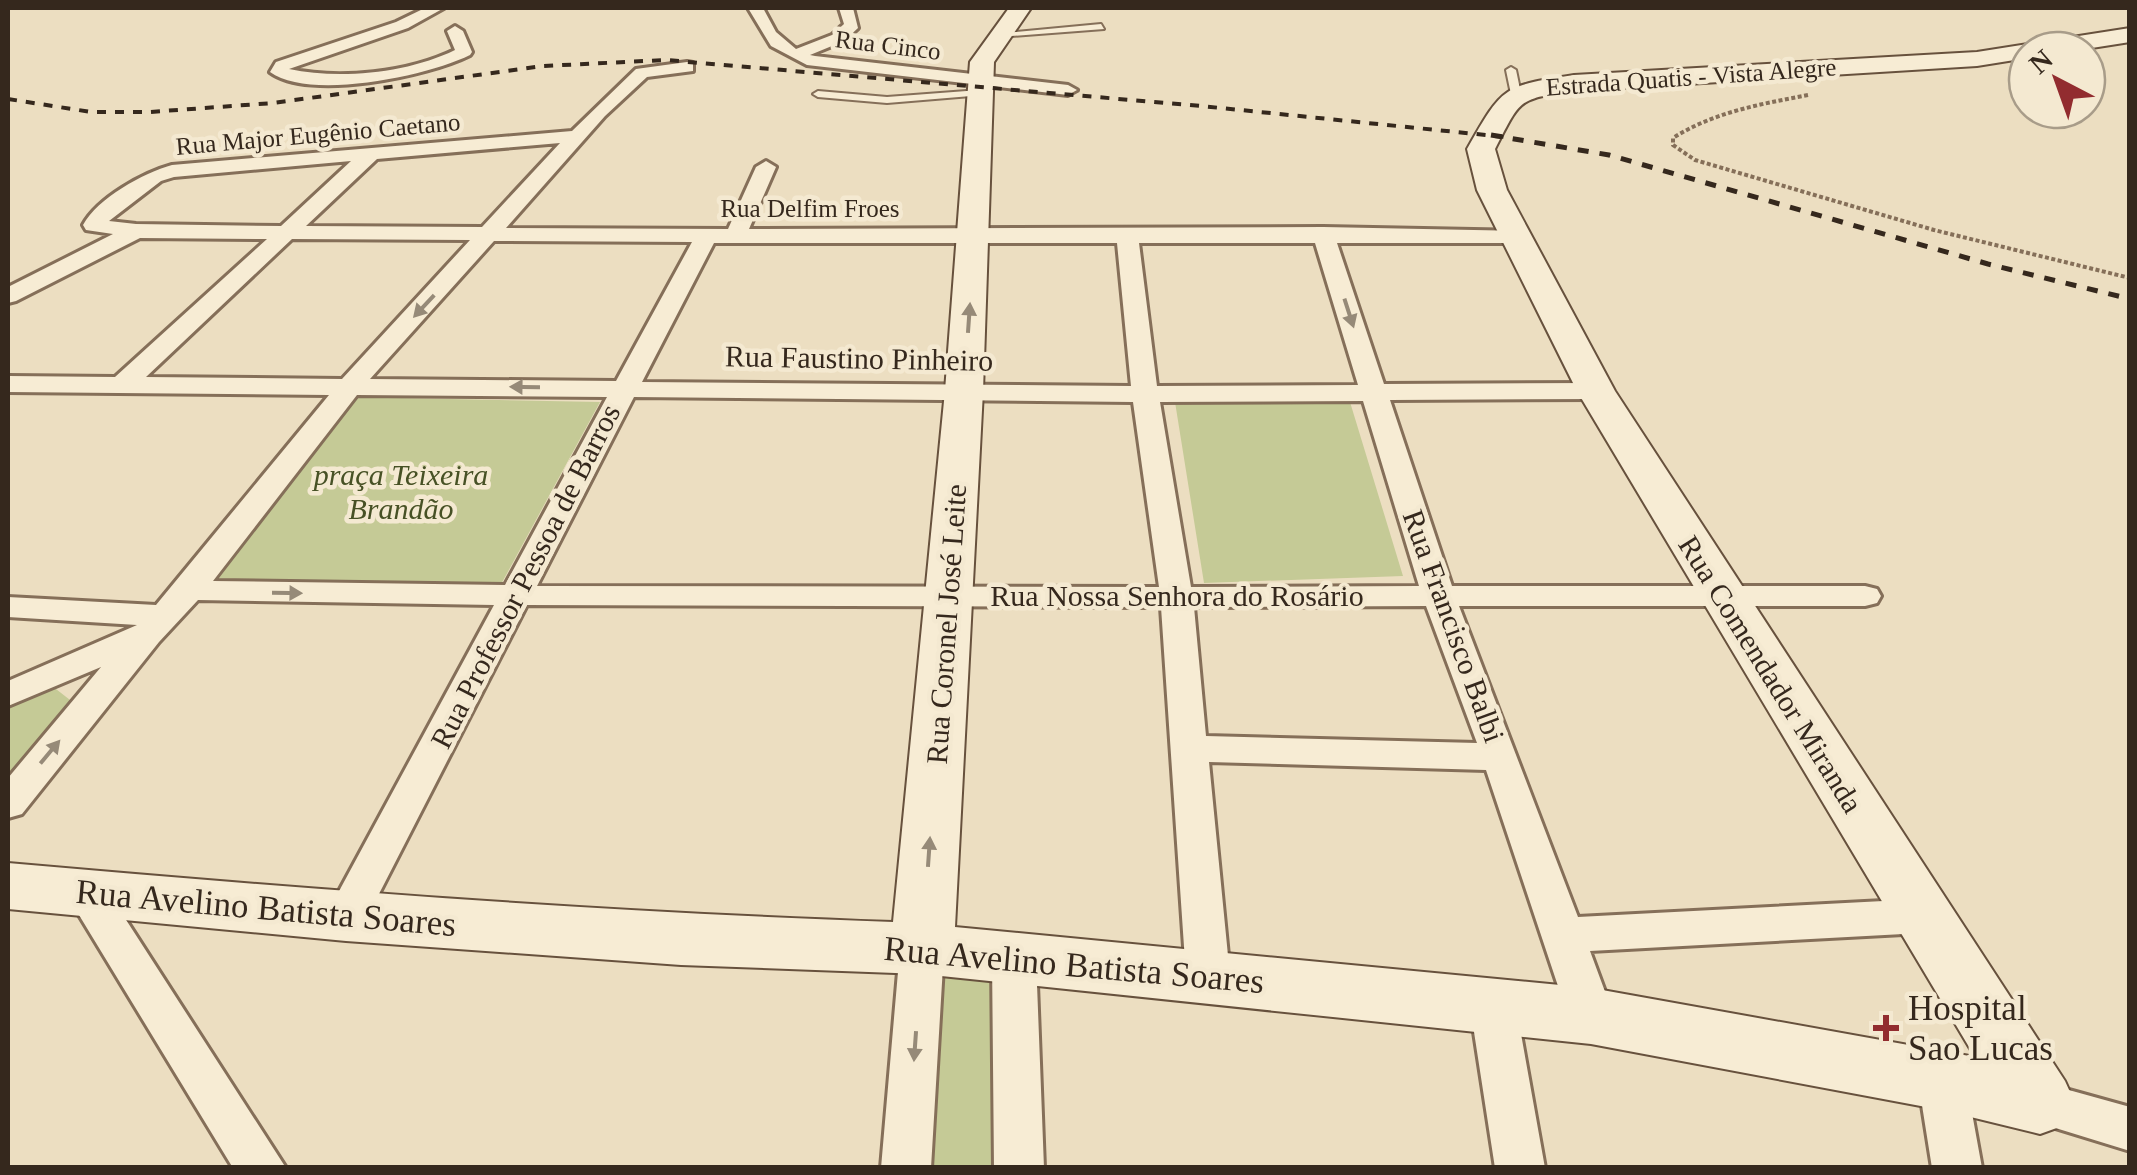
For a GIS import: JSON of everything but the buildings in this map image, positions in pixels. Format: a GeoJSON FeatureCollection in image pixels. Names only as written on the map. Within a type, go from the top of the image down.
{"type":"FeatureCollection","features":[{"type":"Feature","properties":{"kind":"street"},"geometry":{"type":"LineString","coordinates":[[436,8],[388,30],[282,66],[278,72],[336,79],[436,63],[464,52],[454,31]]}},
{"type":"Feature","properties":{"kind":"street","name":"Rua Cinco"},"geometry":{"type":"LineString","coordinates":[[756,8],[771,40],[795,55],[980,87],[1068,90]]}},
{"type":"Feature","properties":{"kind":"street"},"geometry":{"type":"LineString","coordinates":[[795,55],[846,33],[852,25],[846,8]]}},
{"type":"Feature","properties":{"kind":"street","name":"Rua Coronel José Leite"},"geometry":{"type":"LineString","coordinates":[[906,1168],[964,391],[982,62],[998,34],[1020,8]]}},
{"type":"Feature","properties":{"kind":"street","name":"Estrada Quatis - Vista Alegre"},"geometry":{"type":"LineString","coordinates":[[1516,236],[1492,190],[1480,149],[1514,82],[1574,82],[2007,54]]}},
{"type":"Feature","properties":{"kind":"street"},"geometry":{"type":"LineString","coordinates":[[8,804],[155,625],[189,590],[351,385],[598,112],[642,73],[686,67]]}},
{"type":"Feature","properties":{"kind":"street","name":"Rua Major Eugênio Caetano"},"geometry":{"type":"LineString","coordinates":[[104,229],[94,225],[97,219],[162,174],[578,136]]}},
{"type":"Feature","properties":{"kind":"street"},"geometry":{"type":"LineString","coordinates":[[121,386],[372,153]]}},
{"type":"Feature","properties":{"kind":"street"},"geometry":{"type":"LineString","coordinates":[[736,236],[766,166]]}},
{"type":"Feature","properties":{"kind":"street","name":"Rua Delfim Froes"},"geometry":{"type":"LineString","coordinates":[[104,229],[706,236],[1516,236]]}},
{"type":"Feature","properties":{"kind":"street"},"geometry":{"type":"LineString","coordinates":[[8,296],[136,231]]}},
{"type":"Feature","properties":{"kind":"street"},"geometry":{"type":"LineString","coordinates":[[1127,234],[1145,394],[1176,594],[1192,749],[1208,976]]}},
{"type":"Feature","properties":{"kind":"street","name":"Rua Francisco Balbi"},"geometry":{"type":"LineString","coordinates":[[1323,234],[1438,594],[1501,758],[1591,1016]]}},
{"type":"Feature","properties":{"kind":"street","name":"Rua Professor Pessoa de Barros"},"geometry":{"type":"LineString","coordinates":[[346,917],[706,236]]}},
{"type":"Feature","properties":{"kind":"street","name":"Rua Comendador Miranda"},"geometry":{"type":"LineString","coordinates":[[1516,236],[1596,391],[2040,1104]]}},
{"type":"Feature","properties":{"kind":"street","name":"Rua Faustino Pinheiro"},"geometry":{"type":"LineString","coordinates":[[8,384],[1145,394],[1596,391]]}},
{"type":"Feature","properties":{"kind":"street","name":"Rua Nossa Senhora do Rosário"},"geometry":{"type":"LineString","coordinates":[[189,590],[516,598],[1176,594],[1866,596]]}},
{"type":"Feature","properties":{"kind":"street"},"geometry":{"type":"LineString","coordinates":[[8,607],[155,625]]}},
{"type":"Feature","properties":{"kind":"street"},"geometry":{"type":"LineString","coordinates":[[8,694],[155,625]]}},
{"type":"Feature","properties":{"kind":"street"},"geometry":{"type":"LineString","coordinates":[[57,672],[93,701]]}},
{"type":"Feature","properties":{"kind":"street"},"geometry":{"type":"LineString","coordinates":[[1192,749],[1501,758]]}},
{"type":"Feature","properties":{"kind":"street","name":"Rua Avelino Batista Soares"},"geometry":{"type":"LineString","coordinates":[[8,886],[346,917],[680,940],[922,949],[1591,1016],[1942,1080],[2130,1129]]}},
{"type":"Feature","properties":{"kind":"street"},"geometry":{"type":"LineString","coordinates":[[86,892],[261,1168]]}},
{"type":"Feature","properties":{"kind":"street"},"geometry":{"type":"LineString","coordinates":[[1563,935],[1922,916]]}},
{"type":"Feature","properties":{"kind":"street"},"geometry":{"type":"LineString","coordinates":[[1014,958],[1019,1168]]}},
{"type":"Feature","properties":{"kind":"street"},"geometry":{"type":"LineString","coordinates":[[1492,1006],[1520,1168]]}},
{"type":"Feature","properties":{"kind":"street"},"geometry":{"type":"LineString","coordinates":[[1942,1080],[1957,1168]]}},
{"type":"Feature","properties":{"kind":"lane"},"geometry":{"type":"LineString","coordinates":[[998,34],[1101,27]]}},
{"type":"Feature","properties":{"kind":"lane"},"geometry":{"type":"LineString","coordinates":[[818,94],[887,100],[980,87]]}},
{"type":"Feature","properties":{"kind":"path"},"geometry":{"type":"LineString","coordinates":[[1816,93],[1712,118],[1687,128],[1673,138],[1673,145],[1696,160],[1916,224],[2130,278]]}},
{"type":"Feature","properties":{"kind":"green space","name":"praça Teixeira Brandão"},"geometry":{"type":"Polygon","coordinates":[[[352,397],[600,402],[499,588],[216,581],[352,397]]]}},
{"type":"Feature","properties":{"kind":"green space"},"geometry":{"type":"Polygon","coordinates":[[[1175,402],[1350,402],[1403,576],[1204,583],[1175,402]]]}},
{"type":"Feature","properties":{"kind":"green space"},"geometry":{"type":"Polygon","coordinates":[[[47,682],[79,707],[8,791],[8,701],[47,682]]]}},
{"type":"Feature","properties":{"kind":"green space"},"geometry":{"type":"Polygon","coordinates":[[[1004,976],[997,1167],[916,1168],[931,977],[1004,976]]]}},
{"type":"Feature","properties":{"kind":"railway"},"geometry":{"type":"LineString","coordinates":[[8,99],[91,112],[150,112],[273,103],[543,66],[666,60],[1201,106],[1499,136]]}},
{"type":"Feature","properties":{"kind":"railway"},"geometry":{"type":"LineString","coordinates":[[1491,135],[1499,136]]}},
{"type":"Feature","properties":{"kind":"railway"},"geometry":{"type":"LineString","coordinates":[[1499,136],[1505,137]]}},
{"type":"Feature","properties":{"kind":"railway"},"geometry":{"type":"LineString","coordinates":[[1499,136],[1609,155],[1988,264],[2130,299]]}},
{"type":"Feature","properties":{"kind":"place","name":"Hospital Sao Lucas"},"geometry":{"type":"Point","coordinates":[1886,1028]}}]}
